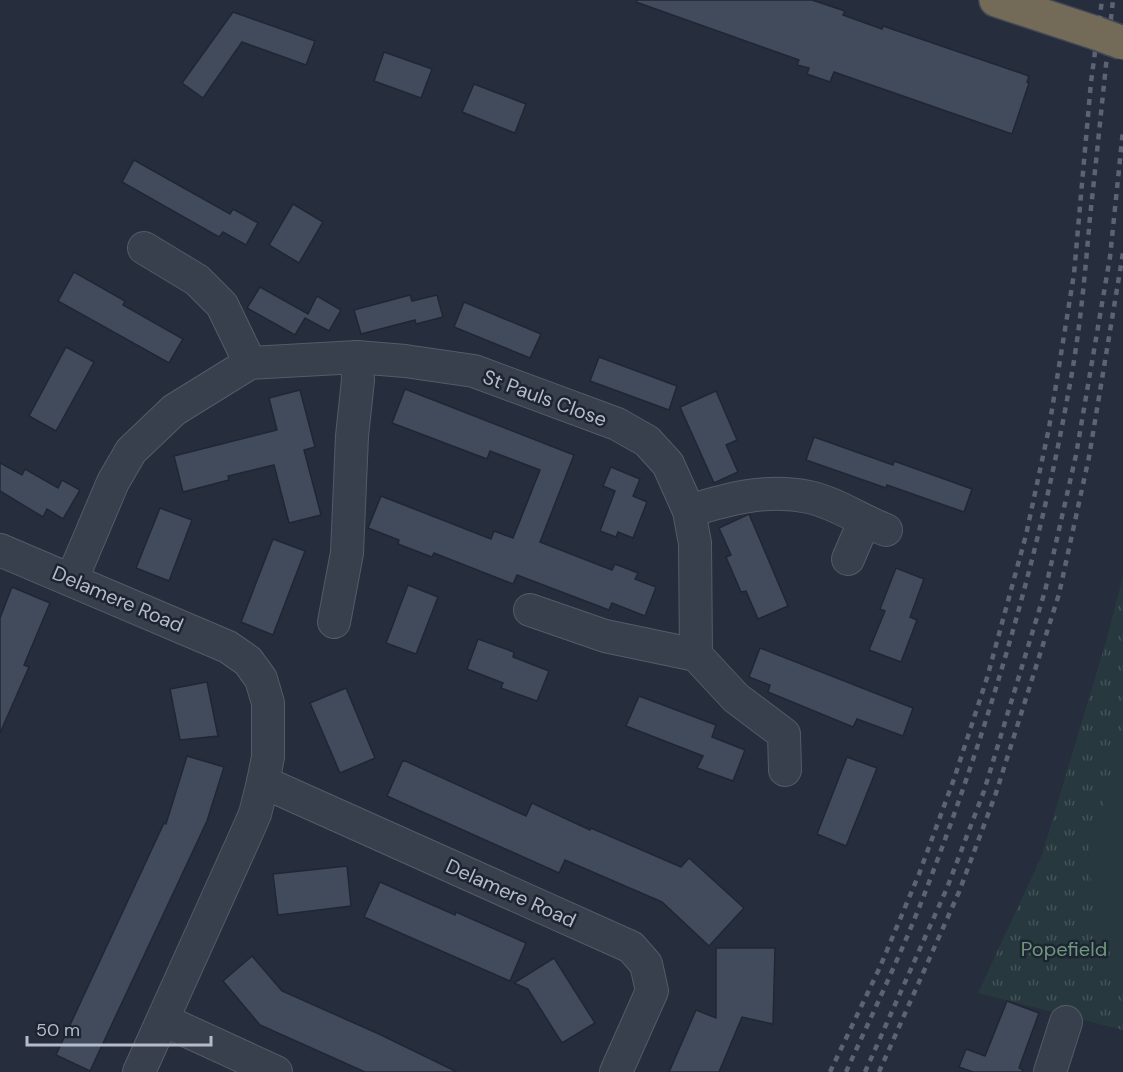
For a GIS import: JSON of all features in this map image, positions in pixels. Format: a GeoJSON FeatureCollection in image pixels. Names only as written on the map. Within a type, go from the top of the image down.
{"type":"FeatureCollection","features":[{"type":"Feature","properties":{"kind":"highway"},"geometry":{"type":"LineString","coordinates":[[996,0],[1109,38]]}},
{"type":"Feature","properties":{"kind":"street"},"geometry":{"type":"LineString","coordinates":[[144,248],[197,280],[222,305],[250,363]]}},
{"type":"Feature","properties":{"kind":"street"},"geometry":{"type":"LineString","coordinates":[[334,622],[347,553],[352,436],[358,380],[357,357]]}},
{"type":"Feature","properties":{"kind":"street","name":"St Pauls Close"},"geometry":{"type":"LineString","coordinates":[[72,579],[113,482],[131,451],[174,410],[250,363],[357,357],[474,371],[617,424],[646,441],[668,465],[689,511],[695,543],[696,655]]}},
{"type":"Feature","properties":{"kind":"street"},"geometry":{"type":"LineString","coordinates":[[689,511],[735,497],[773,494],[809,497],[853,514],[875,526],[848,559]]}},
{"type":"Feature","properties":{"kind":"street","name":"Delamere Road"},"geometry":{"type":"LineString","coordinates":[[0,550],[228,647],[248,662],[261,680],[268,703],[268,757],[255,813],[139,1072]]}},
{"type":"Feature","properties":{"kind":"street"},"geometry":{"type":"LineString","coordinates":[[530,610],[604,636],[696,655],[736,698],[784,734],[785,770]]}},
{"type":"Feature","properties":{"kind":"street","name":"Delamere Road"},"geometry":{"type":"LineString","coordinates":[[263,783],[632,947],[646,964],[652,991],[616,1072]]}},
{"type":"Feature","properties":{"kind":"street"},"geometry":{"type":"LineString","coordinates":[[163,1020],[276,1072]]}},
{"type":"Feature","properties":{"kind":"street"},"geometry":{"type":"LineString","coordinates":[[1050,1072],[1066,1022]]}},
{"type":"Feature","properties":{"kind":"green space","name":"Popefield"},"geometry":{"type":"Polygon","coordinates":[[[1123,577],[1123,1030],[978,993],[1042,855],[1123,577]]]}},
{"type":"Feature","properties":{"kind":"green space"},"geometry":{"type":"Polygon","coordinates":[[[1123,740],[1123,982],[1094,908],[1088,853],[1123,740]]]}},
{"type":"Feature","properties":{"kind":"building"},"geometry":{"type":"Polygon","coordinates":[[[637,0],[812,0],[845,11],[843,15],[882,29],[883,26],[1029,76],[1027,82],[1029,83],[1012,134],[834,72],[830,82],[807,74],[809,68],[797,65],[799,60],[636,2],[637,0]]]}},
{"type":"Feature","properties":{"kind":"building"},"geometry":{"type":"Polygon","coordinates":[[[233,12],[315,41],[306,65],[242,42],[203,98],[182,83],[233,12]]]}},
{"type":"Feature","properties":{"kind":"building"},"geometry":{"type":"Polygon","coordinates":[[[384,52],[432,69],[421,98],[374,81],[384,52]]]}},
{"type":"Feature","properties":{"kind":"building"},"geometry":{"type":"Polygon","coordinates":[[[474,84],[526,104],[515,133],[462,112],[474,84]]]}},
{"type":"Feature","properties":{"kind":"building"},"geometry":{"type":"Polygon","coordinates":[[[134,160],[230,214],[233,209],[258,223],[246,245],[223,232],[219,237],[122,182],[134,160]]]}},
{"type":"Feature","properties":{"kind":"building"},"geometry":{"type":"Polygon","coordinates":[[[293,204],[323,222],[299,263],[269,245],[293,204]]]}},
{"type":"Feature","properties":{"kind":"building"},"geometry":{"type":"Polygon","coordinates":[[[74,272],[125,301],[123,305],[183,339],[169,363],[58,301],[74,272]]]}},
{"type":"Feature","properties":{"kind":"building"},"geometry":{"type":"Polygon","coordinates":[[[260,287],[308,314],[317,296],[341,310],[329,331],[305,318],[295,335],[247,308],[260,287]]]}},
{"type":"Feature","properties":{"kind":"building"},"geometry":{"type":"Polygon","coordinates":[[[410,295],[412,301],[437,295],[443,317],[416,324],[415,320],[361,334],[354,310],[410,295]]]}},
{"type":"Feature","properties":{"kind":"building"},"geometry":{"type":"Polygon","coordinates":[[[464,302],[541,334],[530,358],[454,327],[464,302]]]}},
{"type":"Feature","properties":{"kind":"building"},"geometry":{"type":"Polygon","coordinates":[[[66,347],[94,362],[56,431],[29,416],[66,347]]]}},
{"type":"Feature","properties":{"kind":"building"},"geometry":{"type":"Polygon","coordinates":[[[599,357],[677,386],[669,410],[590,381],[599,357]]]}},
{"type":"Feature","properties":{"kind":"building"},"geometry":{"type":"Polygon","coordinates":[[[405,389],[574,455],[540,542],[612,570],[615,564],[638,573],[635,579],[656,587],[645,616],[612,603],[609,610],[517,575],[513,584],[434,553],[432,557],[398,544],[399,540],[368,528],[381,496],[491,539],[494,531],[513,538],[540,470],[490,451],[487,459],[392,423],[405,389]]]}},
{"type":"Feature","properties":{"kind":"building"},"geometry":{"type":"Polygon","coordinates":[[[300,390],[315,447],[304,450],[321,515],[289,523],[274,465],[228,476],[229,480],[183,492],[174,456],[277,430],[269,398],[300,390]]]}},
{"type":"Feature","properties":{"kind":"building"},"geometry":{"type":"Polygon","coordinates":[[[716,391],[737,440],[726,445],[738,472],[714,483],[680,407],[716,391]]]}},
{"type":"Feature","properties":{"kind":"building"},"geometry":{"type":"Polygon","coordinates":[[[814,437],[893,465],[894,461],[972,489],[964,512],[806,460],[814,437]]]}},
{"type":"Feature","properties":{"kind":"building"},"geometry":{"type":"Polygon","coordinates":[[[0,463],[22,475],[25,469],[58,488],[62,480],[80,490],[63,519],[47,509],[43,517],[0,491],[0,463]]]}},
{"type":"Feature","properties":{"kind":"building"},"geometry":{"type":"Polygon","coordinates":[[[611,467],[640,479],[633,496],[647,502],[633,538],[618,532],[616,537],[600,531],[615,491],[603,486],[611,467]]]}},
{"type":"Feature","properties":{"kind":"building"},"geometry":{"type":"Polygon","coordinates":[[[160,508],[192,520],[169,581],[136,568],[160,508]]]}},
{"type":"Feature","properties":{"kind":"building"},"geometry":{"type":"Polygon","coordinates":[[[749,514],[788,606],[758,619],[746,591],[741,592],[726,557],[731,555],[719,528],[749,514]]]}},
{"type":"Feature","properties":{"kind":"building"},"geometry":{"type":"Polygon","coordinates":[[[273,539],[305,551],[273,635],[241,622],[273,539]]]}},
{"type":"Feature","properties":{"kind":"building"},"geometry":{"type":"Polygon","coordinates":[[[896,568],[924,579],[910,617],[917,620],[901,662],[869,650],[885,611],[880,609],[896,568]]]}},
{"type":"Feature","properties":{"kind":"building"},"geometry":{"type":"Polygon","coordinates":[[[408,585],[438,597],[416,654],[386,643],[408,585]]]}},
{"type":"Feature","properties":{"kind":"building"},"geometry":{"type":"Polygon","coordinates":[[[12,587],[50,603],[24,665],[29,667],[0,733],[0,618],[12,587]]]}},
{"type":"Feature","properties":{"kind":"building"},"geometry":{"type":"Polygon","coordinates":[[[478,639],[514,652],[513,657],[549,671],[537,701],[501,688],[503,683],[467,669],[478,639]]]}},
{"type":"Feature","properties":{"kind":"building"},"geometry":{"type":"Polygon","coordinates":[[[760,648],[913,708],[903,736],[857,719],[853,727],[768,692],[770,685],[749,677],[760,648]]]}},
{"type":"Feature","properties":{"kind":"building"},"geometry":{"type":"Polygon","coordinates":[[[207,682],[218,736],[180,740],[170,689],[207,682]]]}},
{"type":"Feature","properties":{"kind":"building"},"geometry":{"type":"Polygon","coordinates":[[[346,688],[375,758],[340,773],[310,703],[346,688]]]}},
{"type":"Feature","properties":{"kind":"building"},"geometry":{"type":"Polygon","coordinates":[[[639,696],[716,725],[712,737],[745,750],[733,781],[697,768],[703,756],[626,726],[639,696]]]}},
{"type":"Feature","properties":{"kind":"building"},"geometry":{"type":"Polygon","coordinates":[[[187,756],[224,767],[207,821],[90,1071],[56,1055],[164,823],[166,824],[187,756]]]}},
{"type":"Feature","properties":{"kind":"building"},"geometry":{"type":"Polygon","coordinates":[[[847,757],[877,768],[846,846],[817,834],[847,757]]]}},
{"type":"Feature","properties":{"kind":"building"},"geometry":{"type":"Polygon","coordinates":[[[403,760],[526,816],[532,803],[590,830],[591,828],[681,867],[689,858],[744,908],[709,946],[662,902],[565,860],[559,873],[387,796],[403,760]]]}},
{"type":"Feature","properties":{"kind":"building"},"geometry":{"type":"Polygon","coordinates":[[[347,866],[351,906],[278,915],[273,874],[347,866]]]}},
{"type":"Feature","properties":{"kind":"building"},"geometry":{"type":"Polygon","coordinates":[[[380,882],[526,943],[510,981],[364,917],[380,882]]]}},
{"type":"Feature","properties":{"kind":"building"},"geometry":{"type":"Polygon","coordinates":[[[716,948],[775,948],[773,1024],[742,1017],[719,1072],[669,1072],[696,1010],[716,1018],[716,948]]]}},
{"type":"Feature","properties":{"kind":"building"},"geometry":{"type":"Polygon","coordinates":[[[252,956],[282,991],[457,1072],[365,1072],[260,1025],[223,981],[252,956]]]}},
{"type":"Feature","properties":{"kind":"building"},"geometry":{"type":"Polygon","coordinates":[[[554,958],[595,1023],[562,1043],[528,989],[514,983],[554,958]]]}},
{"type":"Feature","properties":{"kind":"building"},"geometry":{"type":"Polygon","coordinates":[[[1007,1001],[1039,1013],[1019,1068],[1023,1070],[1022,1072],[973,1072],[959,1067],[966,1049],[985,1056],[1007,1001]]]}},
{"type":"Feature","properties":{"kind":"railway"},"geometry":{"type":"LineString","coordinates":[[830,1072],[880,967],[919,874],[954,779],[987,678],[1026,535],[1049,428],[1074,274],[1091,82],[1102,0]]}},
{"type":"Feature","properties":{"kind":"railway"},"geometry":{"type":"LineString","coordinates":[[846,1072],[911,927],[953,818],[993,697],[1028,575],[1057,451],[1076,346],[1113,0]]}},
{"type":"Feature","properties":{"kind":"railway"},"geometry":{"type":"LineString","coordinates":[[865,1072],[947,888],[984,791],[1045,591],[1076,455],[1110,257],[1123,130]]}},
{"type":"Feature","properties":{"kind":"railway"},"geometry":{"type":"LineString","coordinates":[[879,1072],[959,892],[996,793],[1059,594],[1089,457],[1123,253]]}}]}
